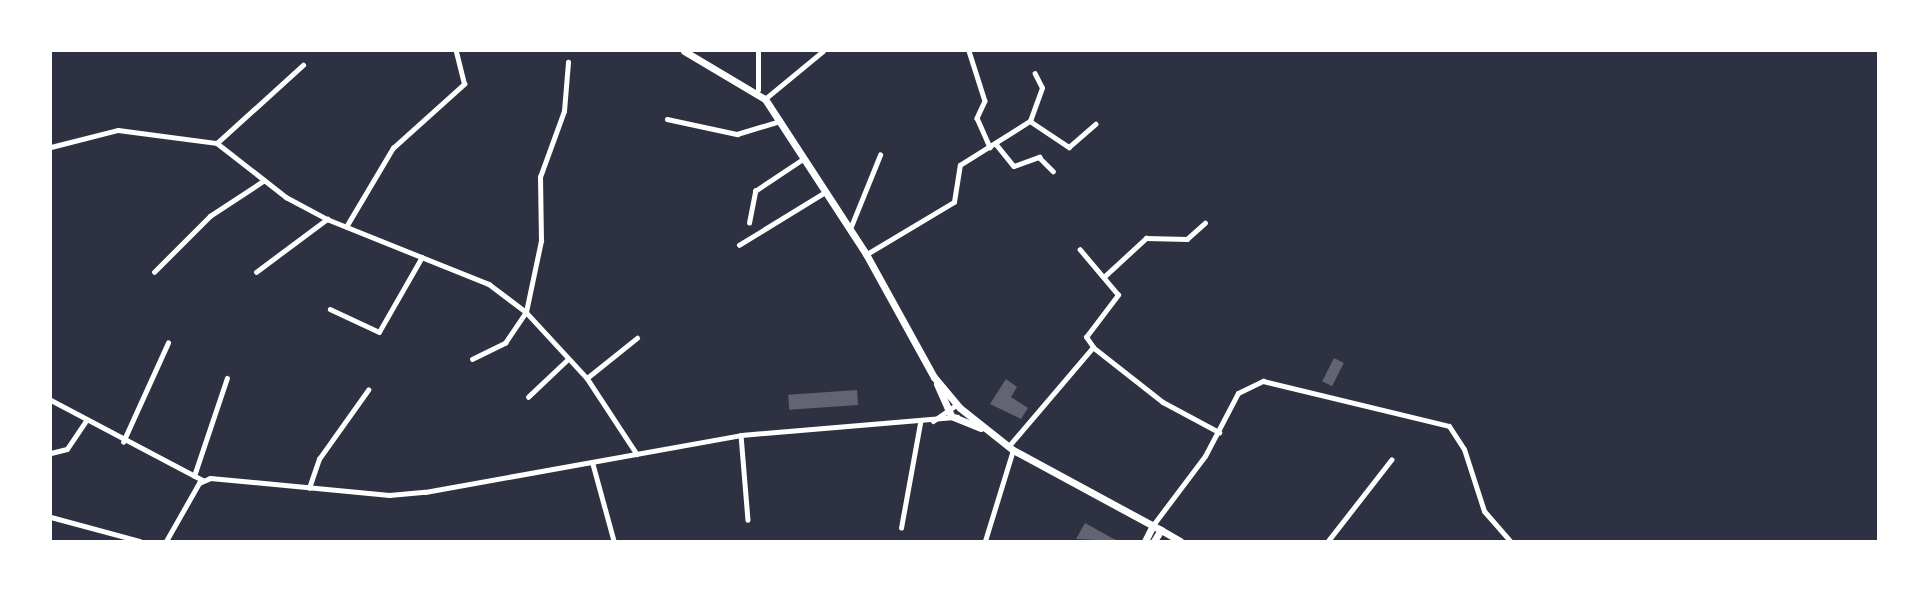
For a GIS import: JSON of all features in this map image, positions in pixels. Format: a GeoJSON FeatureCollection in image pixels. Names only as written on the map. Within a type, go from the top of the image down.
{"type":"FeatureCollection","features":[{"type":"Feature","properties":{"kind":"main road"},"geometry":{"type":"LineString","coordinates":[[684,51],[758,90],[781,121],[866,254],[934,377],[951,416],[982,428]]}},
{"type":"Feature","properties":{"kind":"main road"},"geometry":{"type":"LineString","coordinates":[[934,377],[966,413],[1010,449],[1180,541]]}},
{"type":"Feature","properties":{"kind":"main road"},"geometry":{"type":"LineString","coordinates":[[1144,541],[1153,525]]}},
{"type":"Feature","properties":{"kind":"main road"},"geometry":{"type":"LineString","coordinates":[[1154,541],[1161,530]]}},
{"type":"Feature","properties":{"kind":"street"},"geometry":{"type":"LineString","coordinates":[[346,227],[393,148],[464,84],[456,51]]}},
{"type":"Feature","properties":{"kind":"street"},"geometry":{"type":"LineString","coordinates":[[758,51],[758,90]]}},
{"type":"Feature","properties":{"kind":"street"},"geometry":{"type":"LineString","coordinates":[[765,99],[823,51]]}},
{"type":"Feature","properties":{"kind":"street"},"geometry":{"type":"LineString","coordinates":[[969,51],[985,101],[977,118],[993,146],[1014,166],[1039,156],[1053,171]]}},
{"type":"Feature","properties":{"kind":"street"},"geometry":{"type":"LineString","coordinates":[[472,359],[505,342],[526,312],[542,233],[540,177],[564,111],[568,62]]}},
{"type":"Feature","properties":{"kind":"street"},"geometry":{"type":"LineString","coordinates":[[216,143],[303,65]]}},
{"type":"Feature","properties":{"kind":"street"},"geometry":{"type":"LineString","coordinates":[[866,254],[954,202],[960,165],[1030,121],[1042,88],[1035,74]]}},
{"type":"Feature","properties":{"kind":"street"},"geometry":{"type":"LineString","coordinates":[[667,119],[737,134],[781,121]]}},
{"type":"Feature","properties":{"kind":"street"},"geometry":{"type":"LineString","coordinates":[[1030,121],[1069,147],[1095,124]]}},
{"type":"Feature","properties":{"kind":"street"},"geometry":{"type":"LineString","coordinates":[[51,147],[118,130],[216,143],[263,181],[327,219],[489,284],[526,312],[587,378],[638,455]]}},
{"type":"Feature","properties":{"kind":"street"},"geometry":{"type":"LineString","coordinates":[[850,229],[880,155]]}},
{"type":"Feature","properties":{"kind":"street"},"geometry":{"type":"LineString","coordinates":[[748,223],[755,191],[804,158]]}},
{"type":"Feature","properties":{"kind":"street"},"geometry":{"type":"LineString","coordinates":[[154,272],[211,216],[263,181]]}},
{"type":"Feature","properties":{"kind":"street"},"geometry":{"type":"LineString","coordinates":[[738,245],[825,192]]}},
{"type":"Feature","properties":{"kind":"street"},"geometry":{"type":"LineString","coordinates":[[256,272],[327,219]]}},
{"type":"Feature","properties":{"kind":"street"},"geometry":{"type":"LineString","coordinates":[[1105,276],[1146,238],[1187,239],[1205,223]]}},
{"type":"Feature","properties":{"kind":"street"},"geometry":{"type":"LineString","coordinates":[[1080,250],[1105,276],[1118,295],[1086,337],[1093,347],[1163,402],[1219,432]]}},
{"type":"Feature","properties":{"kind":"street"},"geometry":{"type":"LineString","coordinates":[[330,309],[379,332],[422,257]]}},
{"type":"Feature","properties":{"kind":"street"},"geometry":{"type":"LineString","coordinates":[[587,378],[637,338]]}},
{"type":"Feature","properties":{"kind":"street"},"geometry":{"type":"LineString","coordinates":[[122,442],[168,343]]}},
{"type":"Feature","properties":{"kind":"street"},"geometry":{"type":"LineString","coordinates":[[985,541],[1010,449],[1093,347]]}},
{"type":"Feature","properties":{"kind":"street"},"geometry":{"type":"LineString","coordinates":[[528,397],[568,359]]}},
{"type":"Feature","properties":{"kind":"street"},"geometry":{"type":"LineString","coordinates":[[194,476],[227,378]]}},
{"type":"Feature","properties":{"kind":"street"},"geometry":{"type":"LineString","coordinates":[[1153,525],[1167,512],[1219,432],[1238,393],[1263,382],[1442,423],[1460,438],[1484,511],[1510,541]]}},
{"type":"Feature","properties":{"kind":"street"},"geometry":{"type":"LineString","coordinates":[[309,489],[319,459],[368,390]]}},
{"type":"Feature","properties":{"kind":"street"},"geometry":{"type":"LineString","coordinates":[[51,400],[122,442],[203,480],[309,489],[425,492],[593,464],[741,435],[930,423],[966,413]]}},
{"type":"Feature","properties":{"kind":"street"},"geometry":{"type":"LineString","coordinates":[[951,416],[957,404]]}},
{"type":"Feature","properties":{"kind":"street"},"geometry":{"type":"LineString","coordinates":[[51,453],[67,449],[85,422]]}},
{"type":"Feature","properties":{"kind":"street"},"geometry":{"type":"LineString","coordinates":[[901,528],[920,423]]}},
{"type":"Feature","properties":{"kind":"street"},"geometry":{"type":"LineString","coordinates":[[741,435],[748,520]]}},
{"type":"Feature","properties":{"kind":"street"},"geometry":{"type":"LineString","coordinates":[[1328,541],[1391,460]]}},
{"type":"Feature","properties":{"kind":"street"},"geometry":{"type":"LineString","coordinates":[[593,464],[614,541]]}},
{"type":"Feature","properties":{"kind":"street"},"geometry":{"type":"LineString","coordinates":[[166,541],[203,480]]}},
{"type":"Feature","properties":{"kind":"street"},"geometry":{"type":"LineString","coordinates":[[1161,530],[1167,512]]}},
{"type":"Feature","properties":{"kind":"street"},"geometry":{"type":"LineString","coordinates":[[51,517],[141,541]]}},
{"type":"Feature","properties":{"kind":"building"},"geometry":{"type":"Polygon","coordinates":[[[1334,358],[1344,363],[1332,386],[1322,381],[1334,358]]]}},
{"type":"Feature","properties":{"kind":"building"},"geometry":{"type":"Polygon","coordinates":[[[1006,379],[1017,387],[1011,397],[1028,408],[1021,419],[990,404],[1006,379]]]}},
{"type":"Feature","properties":{"kind":"building"},"geometry":{"type":"Polygon","coordinates":[[[857,390],[858,405],[789,410],[788,395],[857,390]]]}},
{"type":"Feature","properties":{"kind":"building"},"geometry":{"type":"Polygon","coordinates":[[[1085,523],[1112,538],[1119,541],[1076,539],[1085,523]]]}}]}
